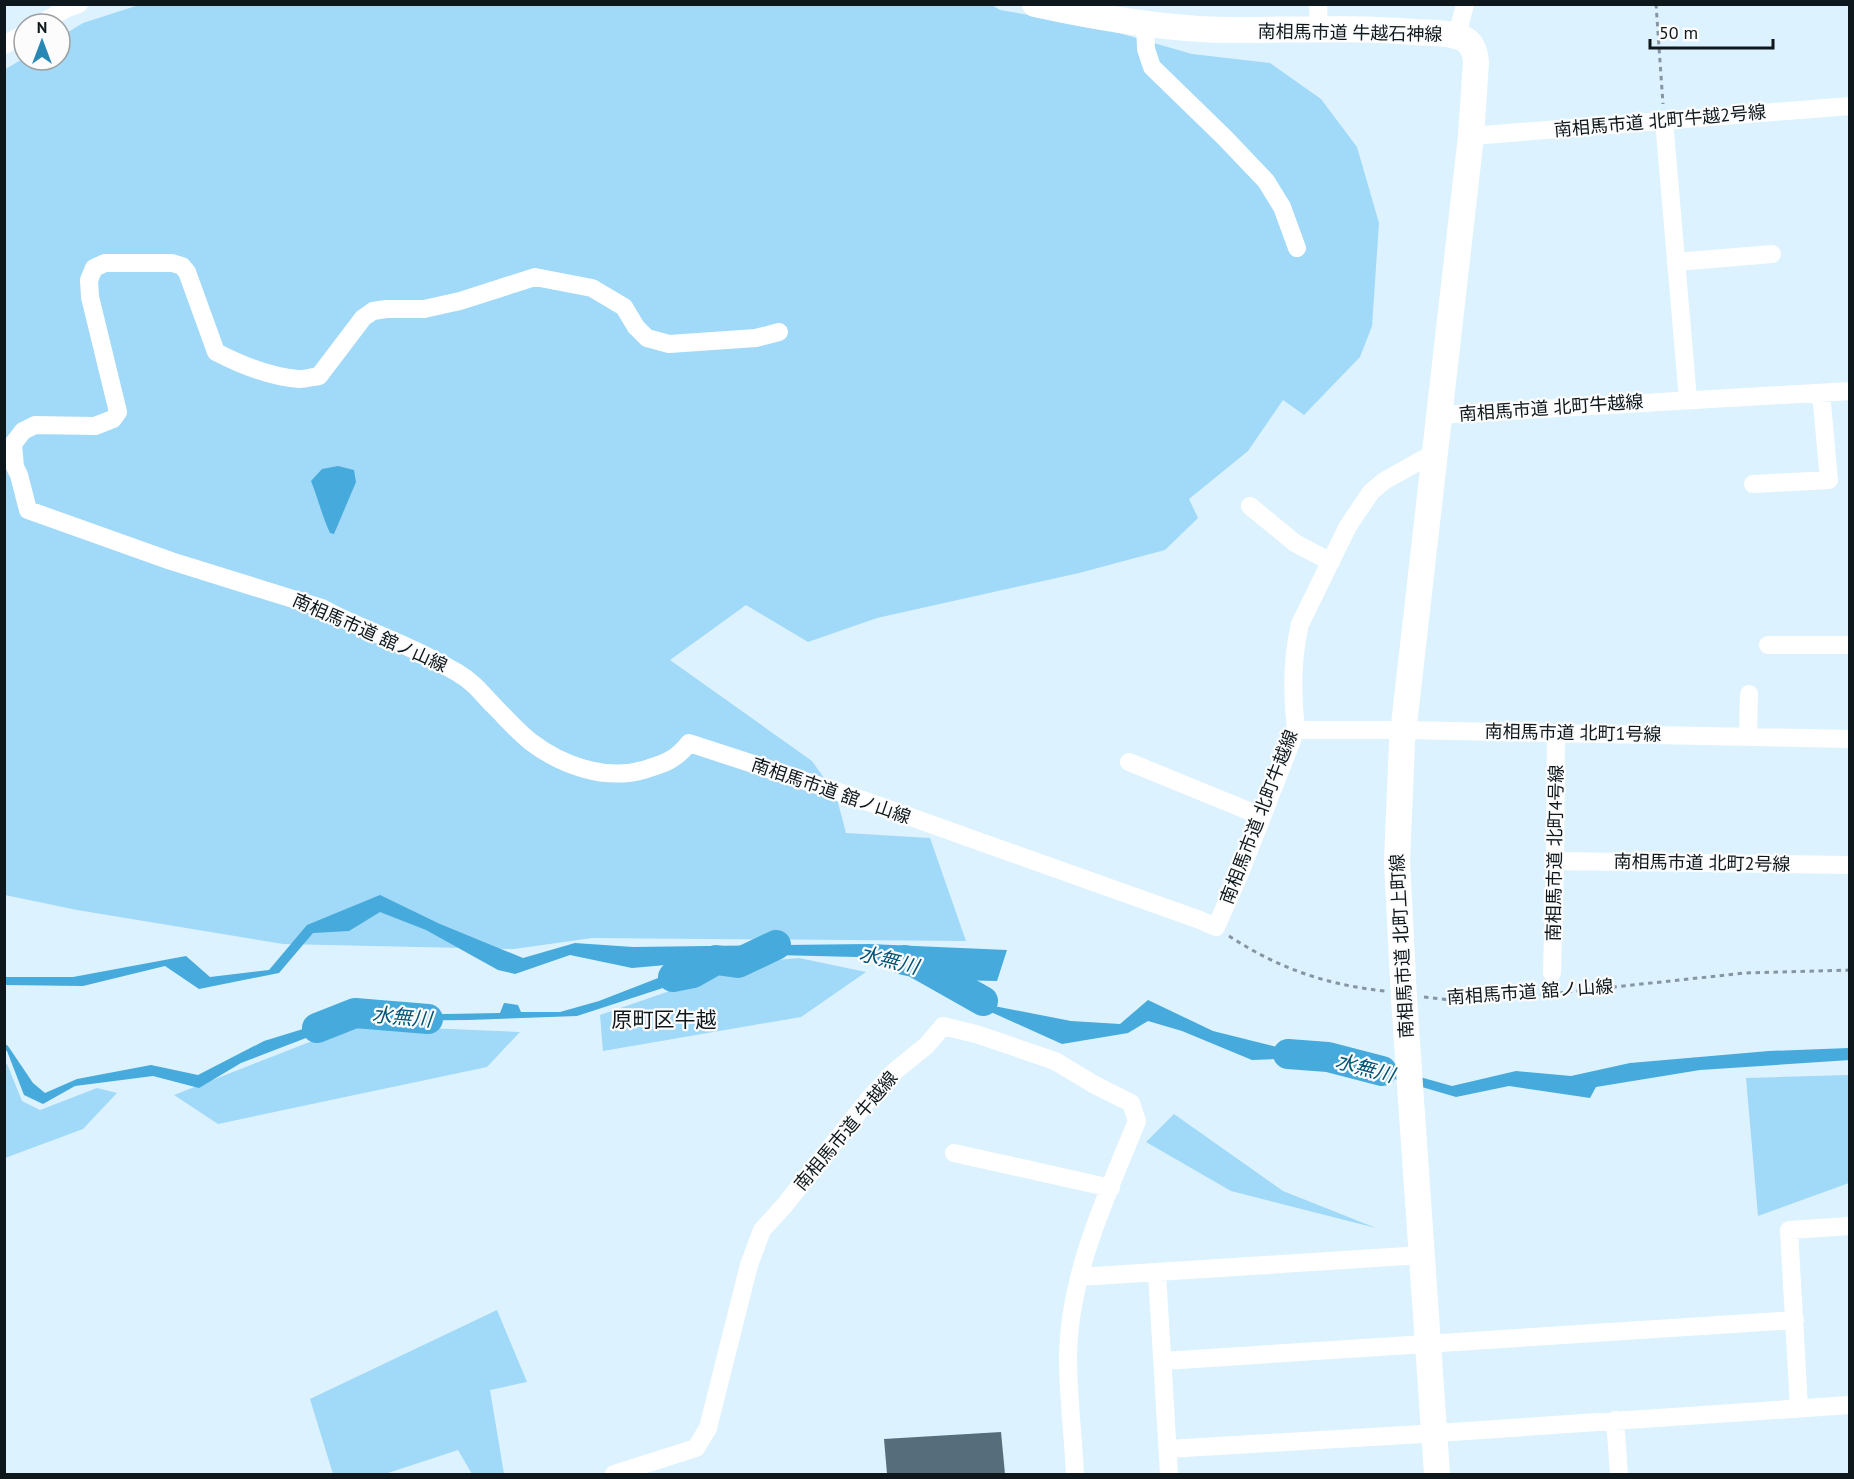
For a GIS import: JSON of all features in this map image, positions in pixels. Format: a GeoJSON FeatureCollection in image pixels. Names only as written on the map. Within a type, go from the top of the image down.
{"type":"FeatureCollection","features":[{"type":"Feature","properties":{"kind":"street","name":"南相馬市道 牛越石神線"},"geometry":{"type":"LineString","coordinates":[[1035,4],[1083,15],[1230,30],[1319,17],[1388,30],[1456,36],[1470,43],[1476,50],[1471,136],[1439,415]]}},
{"type":"Feature","properties":{"kind":"street"},"geometry":{"type":"LineString","coordinates":[[1456,36],[1465,4]]}},
{"type":"Feature","properties":{"kind":"street"},"geometry":{"type":"LineString","coordinates":[[1145,23],[1146,49],[1152,67],[1266,181],[1282,207],[1297,248]]}},
{"type":"Feature","properties":{"kind":"street","name":"南相馬市道 北町牛越2号線"},"geometry":{"type":"LineString","coordinates":[[1471,136],[1850,106]]}},
{"type":"Feature","properties":{"kind":"street"},"geometry":{"type":"LineString","coordinates":[[1664,120],[1688,400]]}},
{"type":"Feature","properties":{"kind":"street"},"geometry":{"type":"LineString","coordinates":[[1676,262],[1772,254]]}},
{"type":"Feature","properties":{"kind":"street","name":"南相馬市道 舘ノ山線"},"geometry":{"type":"LineString","coordinates":[[779,332],[756,338],[669,344],[647,338],[636,327],[624,307],[592,288],[535,277],[460,301],[424,309],[373,311],[363,318],[319,376],[302,379],[276,375],[233,361],[216,352],[187,272],[182,266],[172,263],[105,263],[94,268],[89,280],[90,297],[118,412],[113,419],[95,426],[35,424],[23,431],[13,444],[15,467],[28,510],[171,561],[322,608],[436,660],[473,682],[531,742],[558,758],[587,770],[615,774],[637,771],[663,764],[680,755],[689,743],[863,800],[1216,927]]}},
{"type":"Feature","properties":{"kind":"street","name":"南相馬市道 北町牛越線"},"geometry":{"type":"LineString","coordinates":[[1216,927],[1240,873],[1296,730],[1293,706],[1300,624],[1348,526],[1371,492],[1384,481],[1434,453],[1439,415],[1850,391]]}},
{"type":"Feature","properties":{"kind":"street"},"geometry":{"type":"LineString","coordinates":[[1753,484],[1829,480],[1821,393]]}},
{"type":"Feature","properties":{"kind":"street","name":"南相馬市道 北町上町線"},"geometry":{"type":"LineString","coordinates":[[1434,453],[1404,730],[1397,861],[1404,996],[1437,1474]]}},
{"type":"Feature","properties":{"kind":"street"},"geometry":{"type":"LineString","coordinates":[[1250,506],[1295,543],[1331,562]]}},
{"type":"Feature","properties":{"kind":"street"},"geometry":{"type":"LineString","coordinates":[[1768,645],[1850,645]]}},
{"type":"Feature","properties":{"kind":"street"},"geometry":{"type":"LineString","coordinates":[[1748,736],[1749,694]]}},
{"type":"Feature","properties":{"kind":"street","name":"南相馬市道 北町1号線"},"geometry":{"type":"LineString","coordinates":[[1296,730],[1850,739]]}},
{"type":"Feature","properties":{"kind":"street","name":"南相馬市道 北町4号線"},"geometry":{"type":"LineString","coordinates":[[1552,973],[1556,733]]}},
{"type":"Feature","properties":{"kind":"street"},"geometry":{"type":"LineString","coordinates":[[1129,762],[1261,816]]}},
{"type":"Feature","properties":{"kind":"street","name":"南相馬市道 北町2号線"},"geometry":{"type":"LineString","coordinates":[[1555,861],[1850,865]]}},
{"type":"Feature","properties":{"kind":"street","name":"南相馬市道 牛越線"},"geometry":{"type":"LineString","coordinates":[[614,1474],[696,1448],[708,1428],[749,1265],[762,1230],[784,1206],[868,1100],[895,1071],[927,1045],[943,1026],[976,1034],[1055,1061],[1131,1103],[1137,1121],[1089,1244],[1079,1277],[1068,1355],[1075,1474]]}},
{"type":"Feature","properties":{"kind":"street"},"geometry":{"type":"LineString","coordinates":[[954,1153],[1111,1188]]}},
{"type":"Feature","properties":{"kind":"street"},"geometry":{"type":"LineString","coordinates":[[1799,1408],[1789,1230],[1850,1226]]}},
{"type":"Feature","properties":{"kind":"street"},"geometry":{"type":"LineString","coordinates":[[1079,1277],[1157,1273],[1421,1248]]}},
{"type":"Feature","properties":{"kind":"street"},"geometry":{"type":"LineString","coordinates":[[1157,1273],[1169,1474]]}},
{"type":"Feature","properties":{"kind":"street"},"geometry":{"type":"LineString","coordinates":[[1163,1361],[1795,1320]]}},
{"type":"Feature","properties":{"kind":"street"},"geometry":{"type":"LineString","coordinates":[[1168,1449],[1434,1434],[1850,1405]]}},
{"type":"Feature","properties":{"kind":"street"},"geometry":{"type":"LineString","coordinates":[[1615,1420],[1619,1474]]}},
{"type":"Feature","properties":{"kind":"path"},"geometry":{"type":"LineString","coordinates":[[1656,4],[1664,120]]}},
{"type":"Feature","properties":{"kind":"path","name":"南相馬市道 舘ノ山線"},"geometry":{"type":"LineString","coordinates":[[1216,927],[1251,950],[1290,970],[1351,987],[1404,996],[1452,1000],[1539,995],[1745,974],[1850,970]]}},
{"type":"Feature","properties":{"kind":"shaded area"},"geometry":{"type":"Polygon","coordinates":[[[139,5],[992,5],[1000,10],[1098,27],[1192,54],[1270,63],[1321,99],[1357,147],[1379,223],[1372,326],[1360,357],[1304,415],[1283,400],[1248,451],[1189,499],[1198,518],[1165,550],[1079,573],[877,618],[808,642],[746,605],[670,660],[812,761],[836,795],[846,833],[930,838],[966,941],[592,938],[514,949],[283,944],[77,910],[5,895],[4,70],[12,65],[12,72],[72,72],[72,30],[83,23],[139,5]]]}},
{"type":"Feature","properties":{"kind":"shaded area"},"geometry":{"type":"Polygon","coordinates":[[[799,958],[866,972],[801,1017],[603,1051],[600,1015],[754,962],[799,958]]]}},
{"type":"Feature","properties":{"kind":"shaded area"},"geometry":{"type":"Polygon","coordinates":[[[353,1025],[520,1032],[487,1067],[218,1124],[174,1095],[353,1025]]]}},
{"type":"Feature","properties":{"kind":"shaded area"},"geometry":{"type":"Polygon","coordinates":[[[5,1063],[22,1101],[40,1110],[97,1088],[117,1093],[83,1129],[5,1158],[5,1063]]]}},
{"type":"Feature","properties":{"kind":"shaded area"},"geometry":{"type":"Polygon","coordinates":[[[1849,1075],[1849,1183],[1758,1216],[1746,1078],[1849,1075]]]}},
{"type":"Feature","properties":{"kind":"shaded area"},"geometry":{"type":"Polygon","coordinates":[[[1174,1114],[1283,1191],[1376,1228],[1231,1191],[1146,1142],[1174,1114]]]}},
{"type":"Feature","properties":{"kind":"shaded area"},"geometry":{"type":"Polygon","coordinates":[[[497,1310],[527,1382],[490,1390],[504,1474],[472,1474],[458,1450],[388,1474],[333,1474],[310,1399],[497,1310]]]}},
{"type":"Feature","properties":{"kind":"water"},"geometry":{"type":"Polygon","coordinates":[[[338,466],[354,470],[356,482],[334,534],[330,533],[327,527],[311,481],[322,469],[338,466]]]}},
{"type":"Feature","properties":{"kind":"water"},"geometry":{"type":"Polygon","coordinates":[[[380,895],[440,924],[523,958],[575,943],[633,947],[869,944],[1007,950],[997,981],[954,980],[989,1005],[1071,1021],[1120,1024],[1148,1000],[1213,1031],[1285,1049],[1345,1056],[1452,1086],[1516,1071],[1571,1076],[1630,1063],[1769,1051],[1849,1048],[1850,1060],[1700,1070],[1596,1087],[1590,1098],[1509,1086],[1456,1097],[1340,1063],[1344,1056],[1252,1060],[1182,1031],[1148,1021],[1128,1033],[1062,1044],[962,999],[945,978],[857,957],[774,955],[761,956],[577,1016],[350,1021],[241,1063],[199,1088],[153,1076],[75,1086],[43,1104],[24,1095],[4,1043],[33,1083],[45,1093],[77,1079],[151,1065],[198,1075],[264,1041],[355,1013],[390,1015],[500,1013],[504,1003],[518,1005],[521,1012],[560,1012],[599,1001],[689,966],[710,964],[715,967],[745,958],[632,968],[570,955],[515,974],[498,970],[426,930],[380,912],[349,931],[313,933],[279,973],[199,989],[165,966],[83,986],[5,985],[5,977],[73,977],[186,956],[210,977],[269,970],[307,925],[380,895]]]}},
{"type":"Feature","properties":{"kind":"building"},"geometry":{"type":"Polygon","coordinates":[[[1001,1432],[1005,1474],[887,1474],[884,1439],[1001,1432]]]}},
{"type":"Feature","properties":{"kind":"waterway","name":"水無川"},"geometry":{"type":"LineString","coordinates":[[673,977],[693,973],[716,960],[738,963],[776,945]]}},
{"type":"Feature","properties":{"kind":"waterway","name":"水無川"},"geometry":{"type":"LineString","coordinates":[[904,960],[914,962],[983,1001]]}},
{"type":"Feature","properties":{"kind":"waterway","name":"水無川"},"geometry":{"type":"LineString","coordinates":[[317,1028],[355,1013],[428,1019]]}},
{"type":"Feature","properties":{"kind":"waterway","name":"水無川"},"geometry":{"type":"LineString","coordinates":[[1288,1054],[1328,1057],[1382,1071]]}},
{"type":"Feature","properties":{"kind":"district","name":"原町区牛越"},"geometry":{"type":"Point","coordinates":[664,1020]}}]}
